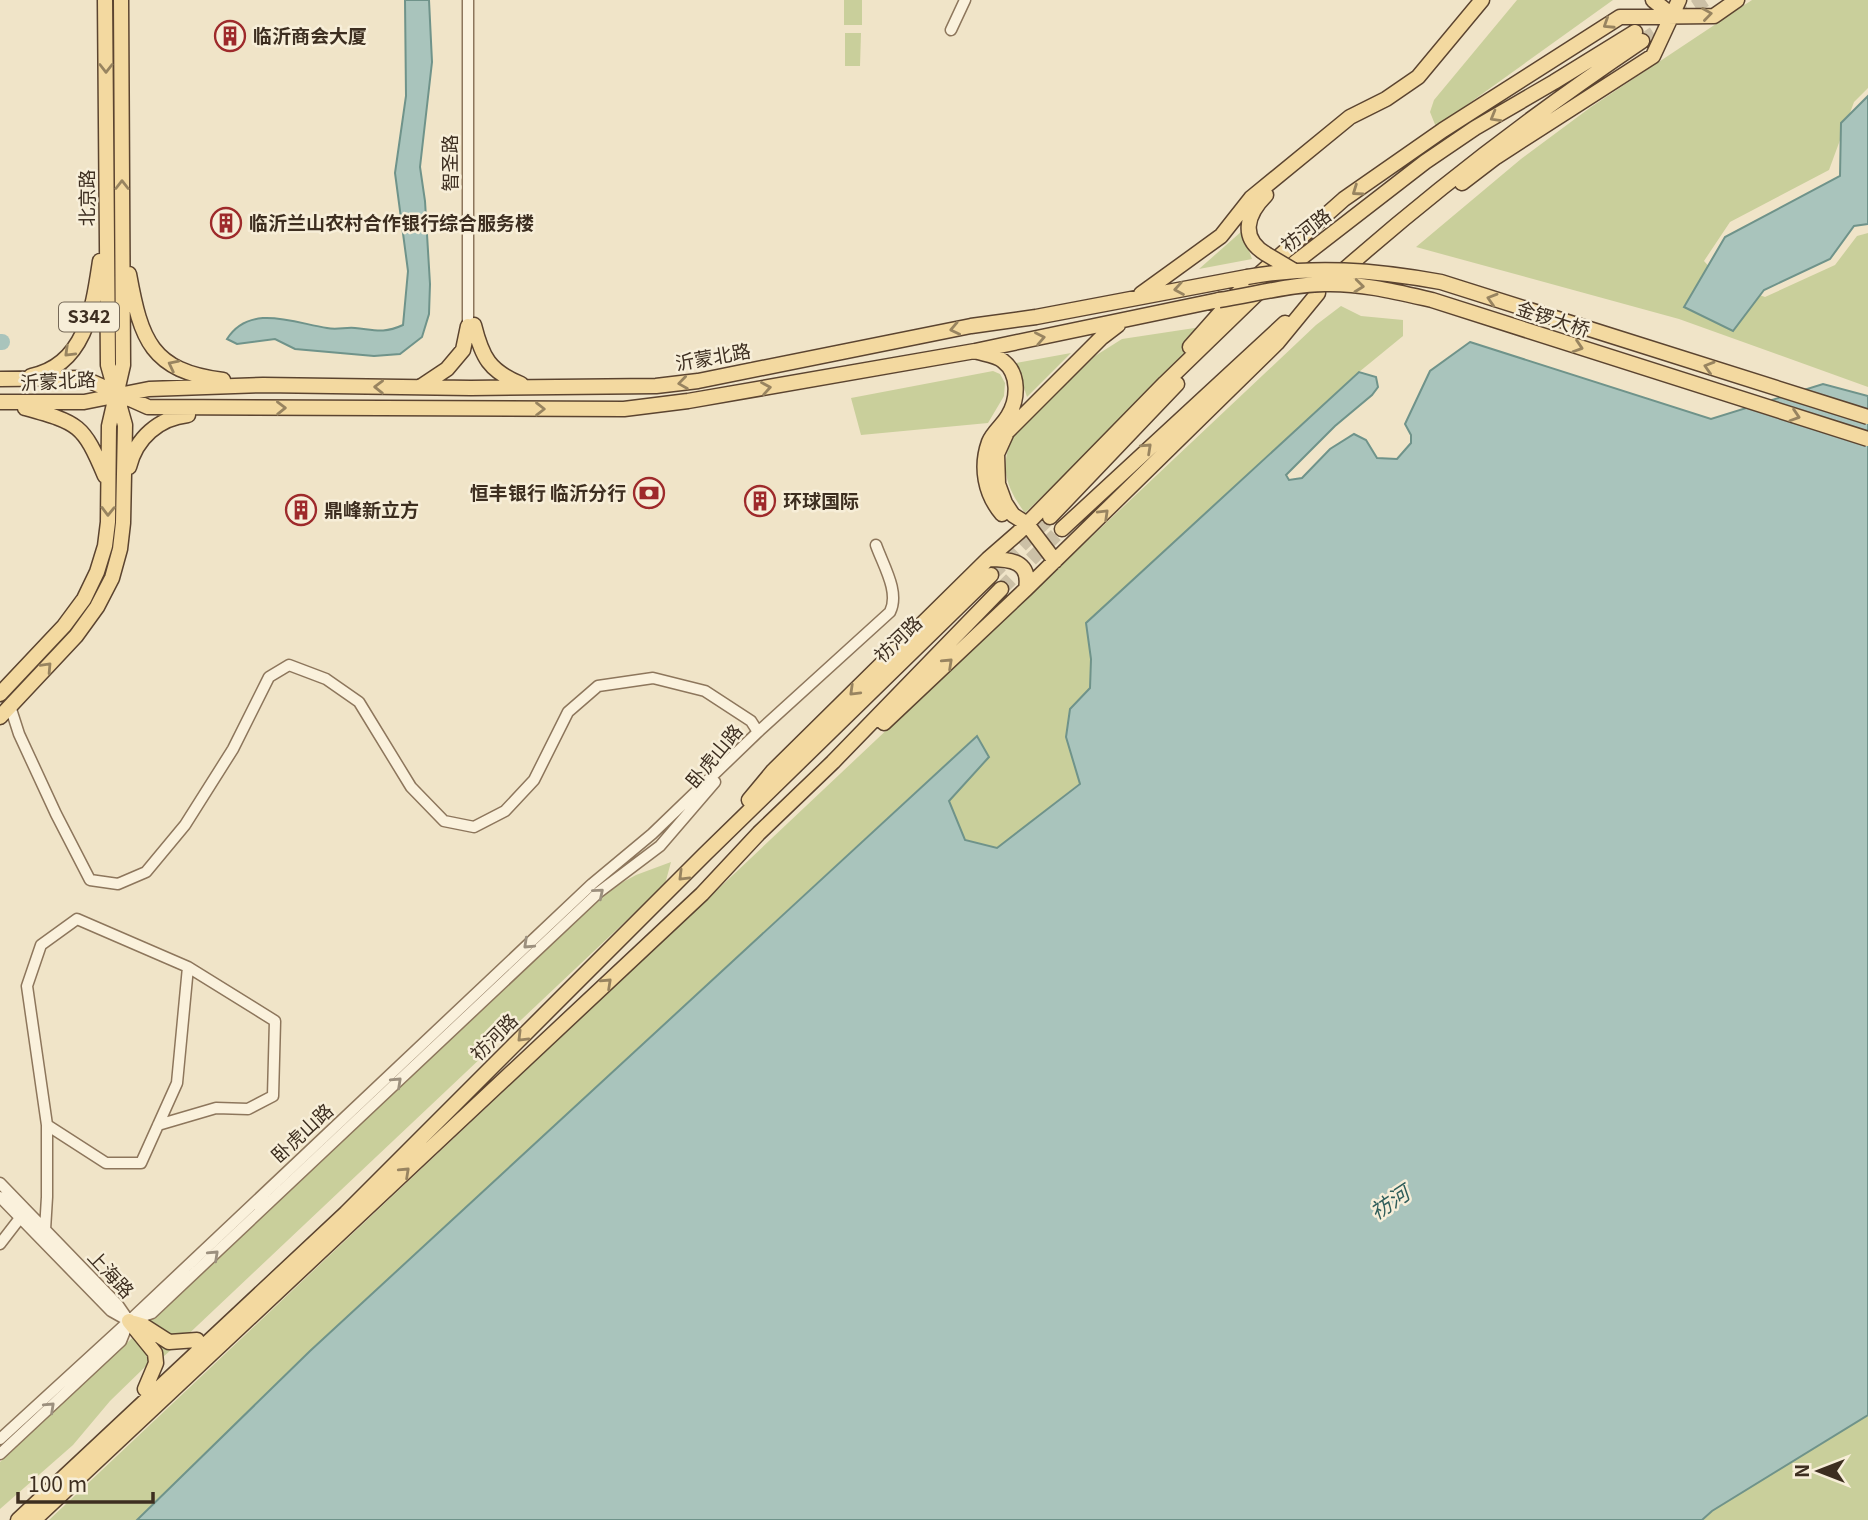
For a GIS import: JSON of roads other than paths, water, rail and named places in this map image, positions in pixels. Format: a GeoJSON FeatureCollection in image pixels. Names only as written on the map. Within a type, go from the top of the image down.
{"type":"FeatureCollection","features":[{"type":"Feature","properties":{"kind":"main road","name":"北京路"},"geometry":{"type":"LineString","coordinates":[[5,711],[76,636],[97,607],[112,578],[120,549],[125,425],[108,365],[105,0]]}},
{"type":"Feature","properties":{"kind":"main road","name":"北京路"},"geometry":{"type":"LineString","coordinates":[[0,694],[64,626],[84,599],[97,572],[105,546],[109,426],[123,365],[121,0]]}},
{"type":"Feature","properties":{"kind":"main road"},"geometry":{"type":"LineString","coordinates":[[1137,297],[1221,236],[1251,198],[1350,117],[1386,99],[1418,77],[1482,0]]}},
{"type":"Feature","properties":{"kind":"main road"},"geometry":{"type":"LineString","coordinates":[[1300,270],[1255,247],[1248,236],[1256,205],[1281,180],[1355,119],[1423,83],[1494,0]]}},
{"type":"Feature","properties":{"kind":"main road"},"geometry":{"type":"LineString","coordinates":[[1653,0],[1673,16]]}},
{"type":"Feature","properties":{"kind":"main road"},"geometry":{"type":"LineString","coordinates":[[1662,0],[1673,16]]}},
{"type":"Feature","properties":{"kind":"main road","name":"祊河路"},"geometry":{"type":"LineString","coordinates":[[1374,243],[1496,157],[1653,56],[1679,0]]}},
{"type":"Feature","properties":{"kind":"main road"},"geometry":{"type":"LineString","coordinates":[[1112,437],[1237,294],[1344,199],[1443,130],[1620,16],[1714,16],[1737,0]]}},
{"type":"Feature","properties":{"kind":"main road","name":"祊河路"},"geometry":{"type":"LineString","coordinates":[[1050,517],[1208,352],[1266,285],[1475,128],[1638,36],[1481,155],[1374,243],[1062,529]]}},
{"type":"Feature","properties":{"kind":"main road"},"geometry":{"type":"LineString","coordinates":[[1362,211],[1443,130]]}},
{"type":"Feature","properties":{"kind":"main road","name":"S342"},"geometry":{"type":"LineString","coordinates":[[18,379],[37,375],[57,364],[79,343],[93,304],[107,218]]}},
{"type":"Feature","properties":{"kind":"main road"},"geometry":{"type":"LineString","coordinates":[[122,233],[136,316],[161,359],[206,378],[263,385]]}},
{"type":"Feature","properties":{"kind":"main road","name":"沂蒙北路"},"geometry":{"type":"LineString","coordinates":[[4,402],[84,402],[149,389],[263,385],[656,386],[698,381],[971,326],[1300,270]]}},
{"type":"Feature","properties":{"kind":"main road","name":"金锣大桥"},"geometry":{"type":"LineString","coordinates":[[1300,270],[1357,270],[1441,282],[1868,417]]}},
{"type":"Feature","properties":{"kind":"main road","name":"金锣大桥"},"geometry":{"type":"LineString","coordinates":[[1219,300],[1324,284],[1359,285],[1390,290],[1432,300],[1868,439]]}},
{"type":"Feature","properties":{"kind":"main road"},"geometry":{"type":"LineString","coordinates":[[705,854],[773,771],[988,559],[1023,528],[1266,285]]}},
{"type":"Feature","properties":{"kind":"main road"},"geometry":{"type":"LineString","coordinates":[[702,894],[1055,561],[1277,343],[1318,293]]}},
{"type":"Feature","properties":{"kind":"main road","name":"沂蒙北路"},"geometry":{"type":"LineString","coordinates":[[0,379],[83,378],[148,407],[624,409],[688,401],[975,351],[1219,300]]}},
{"type":"Feature","properties":{"kind":"main road"},"geometry":{"type":"LineString","coordinates":[[1055,561],[1023,528],[1001,495],[996,463],[1000,447],[1007,432],[1101,338],[1121,322]]}},
{"type":"Feature","properties":{"kind":"main road"},"geometry":{"type":"LineString","coordinates":[[471,325],[492,368],[502,377],[529,387]]}},
{"type":"Feature","properties":{"kind":"main road"},"geometry":{"type":"LineString","coordinates":[[420,387],[435,379],[463,350],[471,325]]}},
{"type":"Feature","properties":{"kind":"main road"},"geometry":{"type":"LineString","coordinates":[[975,351],[1003,360],[1014,377],[1016,398],[1008,416],[990,439],[984,462],[989,494],[999,510],[1023,528]]}},
{"type":"Feature","properties":{"kind":"main road"},"geometry":{"type":"LineString","coordinates":[[4,402],[71,423],[90,441],[108,483]]}},
{"type":"Feature","properties":{"kind":"main road"},"geometry":{"type":"LineString","coordinates":[[124,492],[132,452],[158,424],[173,417],[250,408]]}},
{"type":"Feature","properties":{"kind":"main road"},"geometry":{"type":"LineString","coordinates":[[988,559],[1010,559],[1025,569],[1028,581],[1026,589]]}},
{"type":"Feature","properties":{"kind":"main road","name":"祊河路"},"geometry":{"type":"LineString","coordinates":[[18,1520],[346,1213],[705,854],[991,575]]}},
{"type":"Feature","properties":{"kind":"main road","name":"祊河路"},"geometry":{"type":"LineString","coordinates":[[34,1520],[702,894],[1001,589]]}},
{"type":"Feature","properties":{"kind":"main road"},"geometry":{"type":"LineString","coordinates":[[18,1520],[54,1475],[277,1265],[346,1213]]}},
{"type":"Feature","properties":{"kind":"main road"},"geometry":{"type":"LineString","coordinates":[[129,1321],[144,1326],[169,1342],[197,1340]]}},
{"type":"Feature","properties":{"kind":"main road"},"geometry":{"type":"LineString","coordinates":[[129,1321],[155,1353],[156,1363],[145,1389]]}},
{"type":"Feature","properties":{"kind":"street","name":"智圣路"},"geometry":{"type":"LineString","coordinates":[[468,0],[471,325]]}},
{"type":"Feature","properties":{"kind":"street","name":"智圣路"},"geometry":{"type":"LineString","coordinates":[[471,325],[474,0]]}},
{"type":"Feature","properties":{"kind":"street"},"geometry":{"type":"LineString","coordinates":[[951,30],[965,0]]}},
{"type":"Feature","properties":{"kind":"street","name":"卧虎山路"},"geometry":{"type":"LineString","coordinates":[[0,1439],[129,1321],[152,1313],[599,892],[660,846],[758,732],[890,612],[895,602],[893,592],[876,545]]}},
{"type":"Feature","properties":{"kind":"street"},"geometry":{"type":"LineString","coordinates":[[5,711],[19,734],[55,814],[90,880],[118,884],[146,873],[185,825],[233,749],[270,677],[289,666],[326,679],[359,702],[411,786],[444,821],[474,827],[505,811],[534,780],[568,712],[598,686],[653,678],[705,691],[751,721],[758,732]]}},
{"type":"Feature","properties":{"kind":"street"},"geometry":{"type":"LineString","coordinates":[[45,1230],[47,1125],[27,986],[41,945],[76,919],[188,967],[275,1021],[273,1096],[248,1109],[216,1108],[158,1125]]}},
{"type":"Feature","properties":{"kind":"street"},"geometry":{"type":"LineString","coordinates":[[47,1125],[106,1163],[141,1163],[177,1083],[188,967]]}},
{"type":"Feature","properties":{"kind":"street","name":"上海路"},"geometry":{"type":"LineString","coordinates":[[0,1182],[118,1305],[129,1321]]}},
{"type":"Feature","properties":{"kind":"street","name":"上海路"},"geometry":{"type":"LineString","coordinates":[[0,1197],[111,1311],[129,1321]]}},
{"type":"Feature","properties":{"kind":"street"},"geometry":{"type":"LineString","coordinates":[[0,1244],[20,1219]]}},
{"type":"Feature","properties":{"kind":"street"},"geometry":{"type":"LineString","coordinates":[[0,1454],[121,1341],[129,1321]]}},
{"type":"Feature","properties":{"kind":"water"},"geometry":{"type":"Polygon","coordinates":[[[405,0],[429,0],[432,62],[420,167],[430,284],[429,314],[422,337],[400,354],[374,356],[295,349],[275,339],[237,344],[227,339],[248,321],[260,318],[334,329],[384,330],[403,325],[408,271],[395,173],[406,96],[405,0]]]}},
{"type":"Feature","properties":{"kind":"water"},"geometry":{"type":"Polygon","coordinates":[[[1868,96],[1868,224],[1854,226],[1830,259],[1764,290],[1733,331],[1684,307],[1725,237],[1840,176],[1841,123],[1868,96]]]}},
{"type":"Feature","properties":{"kind":"water","name":"祊河"},"geometry":{"type":"Polygon","coordinates":[[[1470,342],[1711,419],[1823,384],[1868,396],[1868,1415],[1712,1511],[1702,1520],[137,1520],[310,1351],[977,736],[989,757],[949,801],[965,840],[997,848],[1080,784],[1066,737],[1070,709],[1090,688],[1091,659],[1086,623],[1359,372],[1376,377],[1378,387],[1286,475],[1289,480],[1302,478],[1330,449],[1354,434],[1366,440],[1377,458],[1397,459],[1411,443],[1411,435],[1405,424],[1430,371],[1470,342]]]}},
{"type":"Feature","properties":{"kind":"tunnel"},"geometry":{"type":"LineString","coordinates":[[1642,41],[1705,0]]}},
{"type":"Feature","properties":{"kind":"tunnel"},"geometry":{"type":"LineString","coordinates":[[991,575],[1050,517]]}},
{"type":"Feature","properties":{"kind":"tunnel"},"geometry":{"type":"LineString","coordinates":[[1001,589],[1062,529]]}},
{"type":"Feature","properties":{"kind":"place","name":"临沂商会大厦"},"geometry":{"type":"Point","coordinates":[230,36]}},
{"type":"Feature","properties":{"kind":"place","name":"临沂兰山农村合作银行综合服务楼"},"geometry":{"type":"Point","coordinates":[226,223]}},
{"type":"Feature","properties":{"kind":"place","name":"恒丰银行 临沂分行"},"geometry":{"type":"Point","coordinates":[649,493]}},
{"type":"Feature","properties":{"kind":"place","name":"环球国际"},"geometry":{"type":"Point","coordinates":[760,501]}},
{"type":"Feature","properties":{"kind":"place","name":"鼎峰新立方"},"geometry":{"type":"Point","coordinates":[301,510]}}]}
